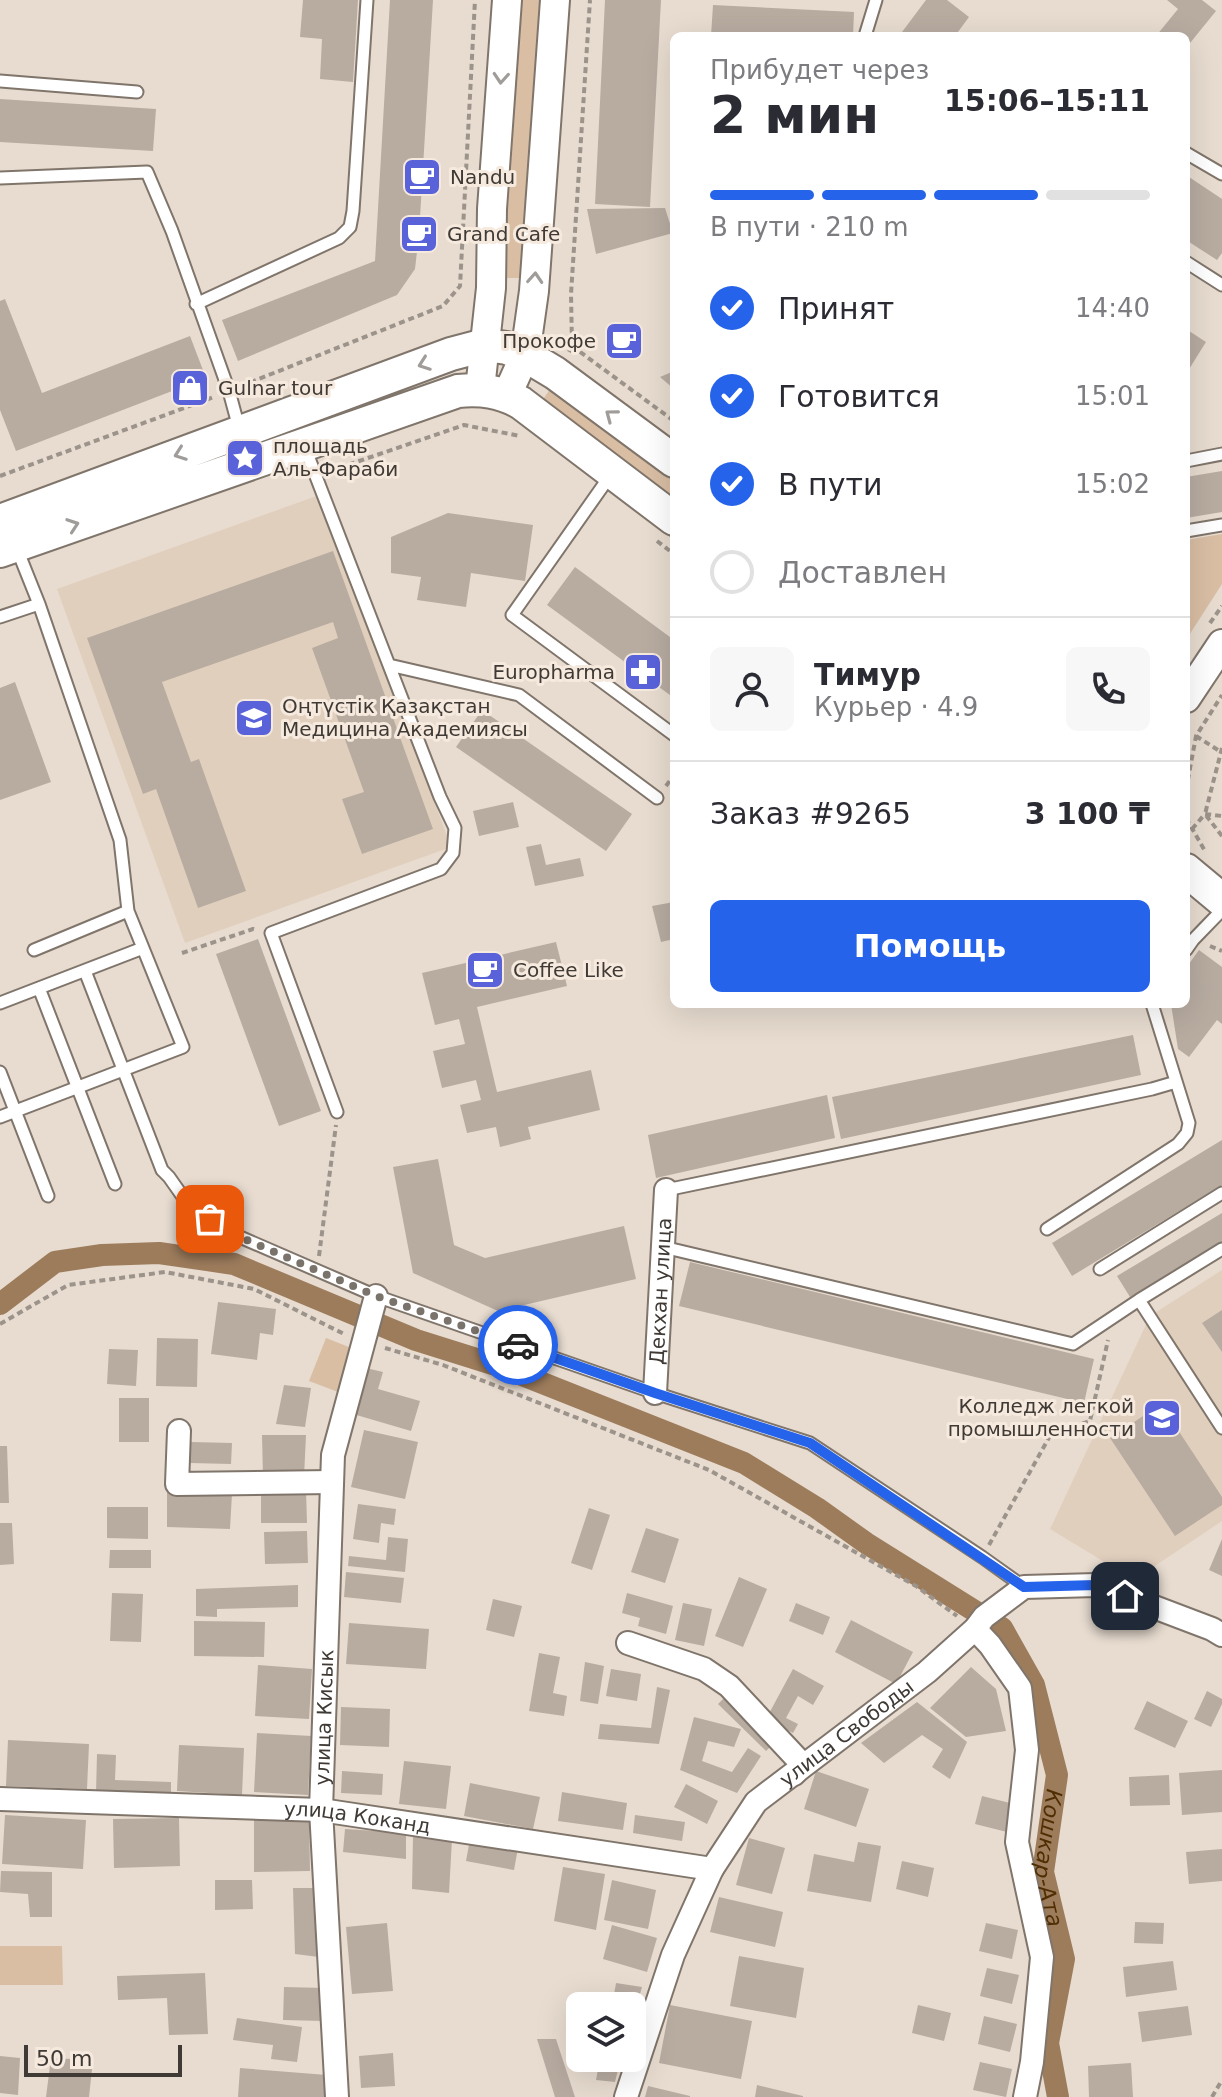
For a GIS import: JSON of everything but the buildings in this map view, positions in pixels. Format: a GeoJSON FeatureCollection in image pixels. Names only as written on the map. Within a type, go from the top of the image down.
{"type":"FeatureCollection","features":[{"type":"Feature","properties":{"kind":"main road"},"geometry":{"type":"LineString","coordinates":[[4,534],[240,432],[451,354],[485,345],[507,348],[525,355],[555,373],[670,458]]}},
{"type":"Feature","properties":{"kind":"main road"},"geometry":{"type":"LineString","coordinates":[[4,534],[304,444],[458,391],[494,392],[531,411],[612,473],[663,528]]}},
{"type":"Feature","properties":{"kind":"main road"},"geometry":{"type":"LineString","coordinates":[[1200,865],[1222,900]]}},
{"type":"Feature","properties":{"kind":"street"},"geometry":{"type":"LineString","coordinates":[[494,392],[485,345],[507,0]]}},
{"type":"Feature","properties":{"kind":"street"},"geometry":{"type":"LineString","coordinates":[[494,392],[525,355],[534,291],[555,0]]}},
{"type":"Feature","properties":{"kind":"street"},"geometry":{"type":"LineString","coordinates":[[1190,692],[1222,644]]}},
{"type":"Feature","properties":{"kind":"street","name":"Декхан улица"},"geometry":{"type":"LineString","coordinates":[[655,1393],[666,1190]]}},
{"type":"Feature","properties":{"kind":"street","name":"улица Кисык"},"geometry":{"type":"LineString","coordinates":[[337,2097],[321,1810],[333,1455],[376,1297]]}},
{"type":"Feature","properties":{"kind":"street"},"geometry":{"type":"LineString","coordinates":[[179,1431],[177,1484],[332,1482]]}},
{"type":"Feature","properties":{"kind":"street"},"geometry":{"type":"LineString","coordinates":[[1024,1587],[1096,1585],[1222,1635]]}},
{"type":"Feature","properties":{"kind":"street","name":"улица Свободы"},"geometry":{"type":"LineString","coordinates":[[626,2097],[673,1955],[712,1869],[756,1802],[927,1672],[984,1617],[1024,1587]]}},
{"type":"Feature","properties":{"kind":"street"},"geometry":{"type":"LineString","coordinates":[[975,1629],[1020,1688],[1027,1750],[1017,1842],[1042,1957],[1032,2062],[1025,2097]]}},
{"type":"Feature","properties":{"kind":"street"},"geometry":{"type":"LineString","coordinates":[[628,1643],[704,1669],[729,1686],[803,1765],[794,1774]]}},
{"type":"Feature","properties":{"kind":"street","name":"улица Коканд"},"geometry":{"type":"LineString","coordinates":[[0,1799],[321,1810],[712,1869]]}},
{"type":"Feature","properties":{"kind":"lane"},"geometry":{"type":"LineString","coordinates":[[196,304],[339,238],[350,227],[367,0]]}},
{"type":"Feature","properties":{"kind":"lane"},"geometry":{"type":"LineString","coordinates":[[866,32],[876,0]]}},
{"type":"Feature","properties":{"kind":"lane"},"geometry":{"type":"LineString","coordinates":[[0,81],[137,92]]}},
{"type":"Feature","properties":{"kind":"lane"},"geometry":{"type":"LineString","coordinates":[[1190,155],[1222,174]]}},
{"type":"Feature","properties":{"kind":"lane"},"geometry":{"type":"LineString","coordinates":[[0,178],[147,172],[172,231],[229,391],[240,432]]}},
{"type":"Feature","properties":{"kind":"lane"},"geometry":{"type":"LineString","coordinates":[[1190,265],[1222,285]]}},
{"type":"Feature","properties":{"kind":"lane"},"geometry":{"type":"LineString","coordinates":[[304,444],[440,797],[455,828],[453,853],[441,869],[271,933],[337,1112]]}},
{"type":"Feature","properties":{"kind":"lane"},"geometry":{"type":"LineString","coordinates":[[1190,460],[1222,454]]}},
{"type":"Feature","properties":{"kind":"lane"},"geometry":{"type":"LineString","coordinates":[[612,473],[512,615],[670,732]]}},
{"type":"Feature","properties":{"kind":"lane"},"geometry":{"type":"LineString","coordinates":[[1190,530],[1222,525]]}},
{"type":"Feature","properties":{"kind":"lane"},"geometry":{"type":"LineString","coordinates":[[0,1117],[183,1047],[128,911],[120,840],[39,604],[4,534]]}},
{"type":"Feature","properties":{"kind":"lane"},"geometry":{"type":"LineString","coordinates":[[0,617],[39,604]]}},
{"type":"Feature","properties":{"kind":"lane"},"geometry":{"type":"LineString","coordinates":[[389,665],[519,695],[657,798]]}},
{"type":"Feature","properties":{"kind":"lane"},"geometry":{"type":"LineString","coordinates":[[1190,944],[1222,910]]}},
{"type":"Feature","properties":{"kind":"lane"},"geometry":{"type":"LineString","coordinates":[[34,950],[128,911]]}},
{"type":"Feature","properties":{"kind":"lane"},"geometry":{"type":"LineString","coordinates":[[0,1003],[143,948]]}},
{"type":"Feature","properties":{"kind":"lane","name":"Декхан улица"},"geometry":{"type":"LineString","coordinates":[[85,971],[162,1170],[188,1204],[233,1234],[376,1297],[810,1443],[1024,1587]]}},
{"type":"Feature","properties":{"kind":"lane"},"geometry":{"type":"LineString","coordinates":[[39,988],[115,1184]]}},
{"type":"Feature","properties":{"kind":"lane"},"geometry":{"type":"LineString","coordinates":[[1047,1229],[1178,1144],[1187,1133],[1189,1123],[1153,1008]]}},
{"type":"Feature","properties":{"kind":"lane"},"geometry":{"type":"LineString","coordinates":[[0,1072],[48,1196]]}},
{"type":"Feature","properties":{"kind":"lane"},"geometry":{"type":"LineString","coordinates":[[666,1190],[1176,1082]]}},
{"type":"Feature","properties":{"kind":"lane"},"geometry":{"type":"LineString","coordinates":[[1100,1269],[1222,1193]]}},
{"type":"Feature","properties":{"kind":"lane"},"geometry":{"type":"LineString","coordinates":[[663,1247],[1073,1344],[1222,1249]]}},
{"type":"Feature","properties":{"kind":"lane"},"geometry":{"type":"LineString","coordinates":[[1139,1300],[1222,1428]]}},
{"type":"Feature","properties":{"kind":"path"},"geometry":{"type":"LineString","coordinates":[[460,286],[475,0]]}},
{"type":"Feature","properties":{"kind":"path"},"geometry":{"type":"LineString","coordinates":[[590,0],[571,294],[572,346],[670,418]]}},
{"type":"Feature","properties":{"kind":"path"},"geometry":{"type":"LineString","coordinates":[[316,476],[464,425],[520,436]]}},
{"type":"Feature","properties":{"kind":"path"},"geometry":{"type":"LineString","coordinates":[[1190,768],[1196,736],[1222,695]]}},
{"type":"Feature","properties":{"kind":"path"},"geometry":{"type":"LineString","coordinates":[[1192,829],[1205,814],[1221,751],[1196,736]]}},
{"type":"Feature","properties":{"kind":"path"},"geometry":{"type":"LineString","coordinates":[[1205,814],[1222,816]]}},
{"type":"Feature","properties":{"kind":"path"},"geometry":{"type":"LineString","coordinates":[[1205,814],[1222,836]]}},
{"type":"Feature","properties":{"kind":"path"},"geometry":{"type":"LineString","coordinates":[[1190,825],[1205,851],[1200,865]]}},
{"type":"Feature","properties":{"kind":"path"},"geometry":{"type":"LineString","coordinates":[[182,953],[253,929],[271,933]]}},
{"type":"Feature","properties":{"kind":"path"},"geometry":{"type":"LineString","coordinates":[[317,1270],[337,1112]]}},
{"type":"Feature","properties":{"kind":"path"},"geometry":{"type":"LineString","coordinates":[[0,1324],[68,1285],[165,1272],[254,1289],[337,1332],[443,1365],[709,1470],[916,1586],[975,1629]]}},
{"type":"Feature","properties":{"kind":"path"},"geometry":{"type":"LineString","coordinates":[[982,1557],[1051,1434],[1090,1421],[1113,1318]]}},
{"type":"Feature","properties":{"kind":"path"},"geometry":{"type":"LineString","coordinates":[[1212,2097],[1222,2080]]}},
{"type":"Feature","properties":{"kind":"shaded area"},"geometry":{"type":"Polygon","coordinates":[[[520,0],[544,0],[527,278],[504,278],[520,0]]]}},
{"type":"Feature","properties":{"kind":"shaded area"},"geometry":{"type":"Polygon","coordinates":[[[554,383],[670,469],[670,511],[536,410],[554,383]]]}},
{"type":"Feature","properties":{"kind":"shaded area","name":"Оңтүстік Қазақстан Медицина Академиясы"},"geometry":{"type":"Polygon","coordinates":[[[322,494],[451,847],[185,943],[57,589],[322,494]]]}},
{"type":"Feature","properties":{"kind":"shaded area"},"geometry":{"type":"Polygon","coordinates":[[[1222,534],[1222,584],[1190,634],[1190,539],[1222,534]]]}},
{"type":"Feature","properties":{"kind":"shaded area","name":"Колледж легкой промышленности"},"geometry":{"type":"Polygon","coordinates":[[[1222,1270],[1222,1521],[1134,1580],[1050,1529],[1150,1316],[1222,1270]]]}},
{"type":"Feature","properties":{"kind":"shaded area"},"geometry":{"type":"Polygon","coordinates":[[[326,1338],[354,1349],[338,1392],[309,1381],[326,1338]]]}},
{"type":"Feature","properties":{"kind":"shaded area"},"geometry":{"type":"Polygon","coordinates":[[[0,1946],[62,1946],[63,1985],[0,1985],[0,1946]]]}},
{"type":"Feature","properties":{"kind":"waterway","name":"Кошкар-Ата"},"geometry":{"type":"LineString","coordinates":[[0,1304],[55,1262],[102,1255],[159,1253],[234,1264],[416,1340],[502,1367],[744,1463],[1002,1628],[1034,1685],[1057,1775],[1043,1872],[1064,1959],[1048,2043],[1058,2097]]}},
{"type":"Feature","properties":{"kind":"way so far"},"geometry":{"type":"LineString","coordinates":[[210,1219],[233,1234],[376,1296],[518,1345]]}},
{"type":"Feature","properties":{"kind":"place","name":"Nandu"},"geometry":{"type":"Point","coordinates":[422,177]}},
{"type":"Feature","properties":{"kind":"place","name":"Grand Cafe"},"geometry":{"type":"Point","coordinates":[419,234]}},
{"type":"Feature","properties":{"kind":"place","name":"Прокофе"},"geometry":{"type":"Point","coordinates":[624,341]}},
{"type":"Feature","properties":{"kind":"place","name":"Gulnar tour"},"geometry":{"type":"Point","coordinates":[190,388]}},
{"type":"Feature","properties":{"kind":"place","name":"площадь Аль-Фараби"},"geometry":{"type":"Point","coordinates":[245,458]}},
{"type":"Feature","properties":{"kind":"place","name":"Europharma"},"geometry":{"type":"Point","coordinates":[643,672]}},
{"type":"Feature","properties":{"kind":"place","name":"Оңтүстік Қазақстан Медицина Академиясы"},"geometry":{"type":"Point","coordinates":[254,718]}},
{"type":"Feature","properties":{"kind":"place","name":"Coffee Like"},"geometry":{"type":"Point","coordinates":[485,970]}},
{"type":"Feature","properties":{"kind":"place","name":"Колледж легкой промышленности"},"geometry":{"type":"Point","coordinates":[1162,1418]}},
{"type":"Feature","properties":{"kind":"route"},"geometry":{"type":"LineString","coordinates":[[518,1345],[810,1443],[1024,1587],[1096,1585],[1125,1596]]}}]}
